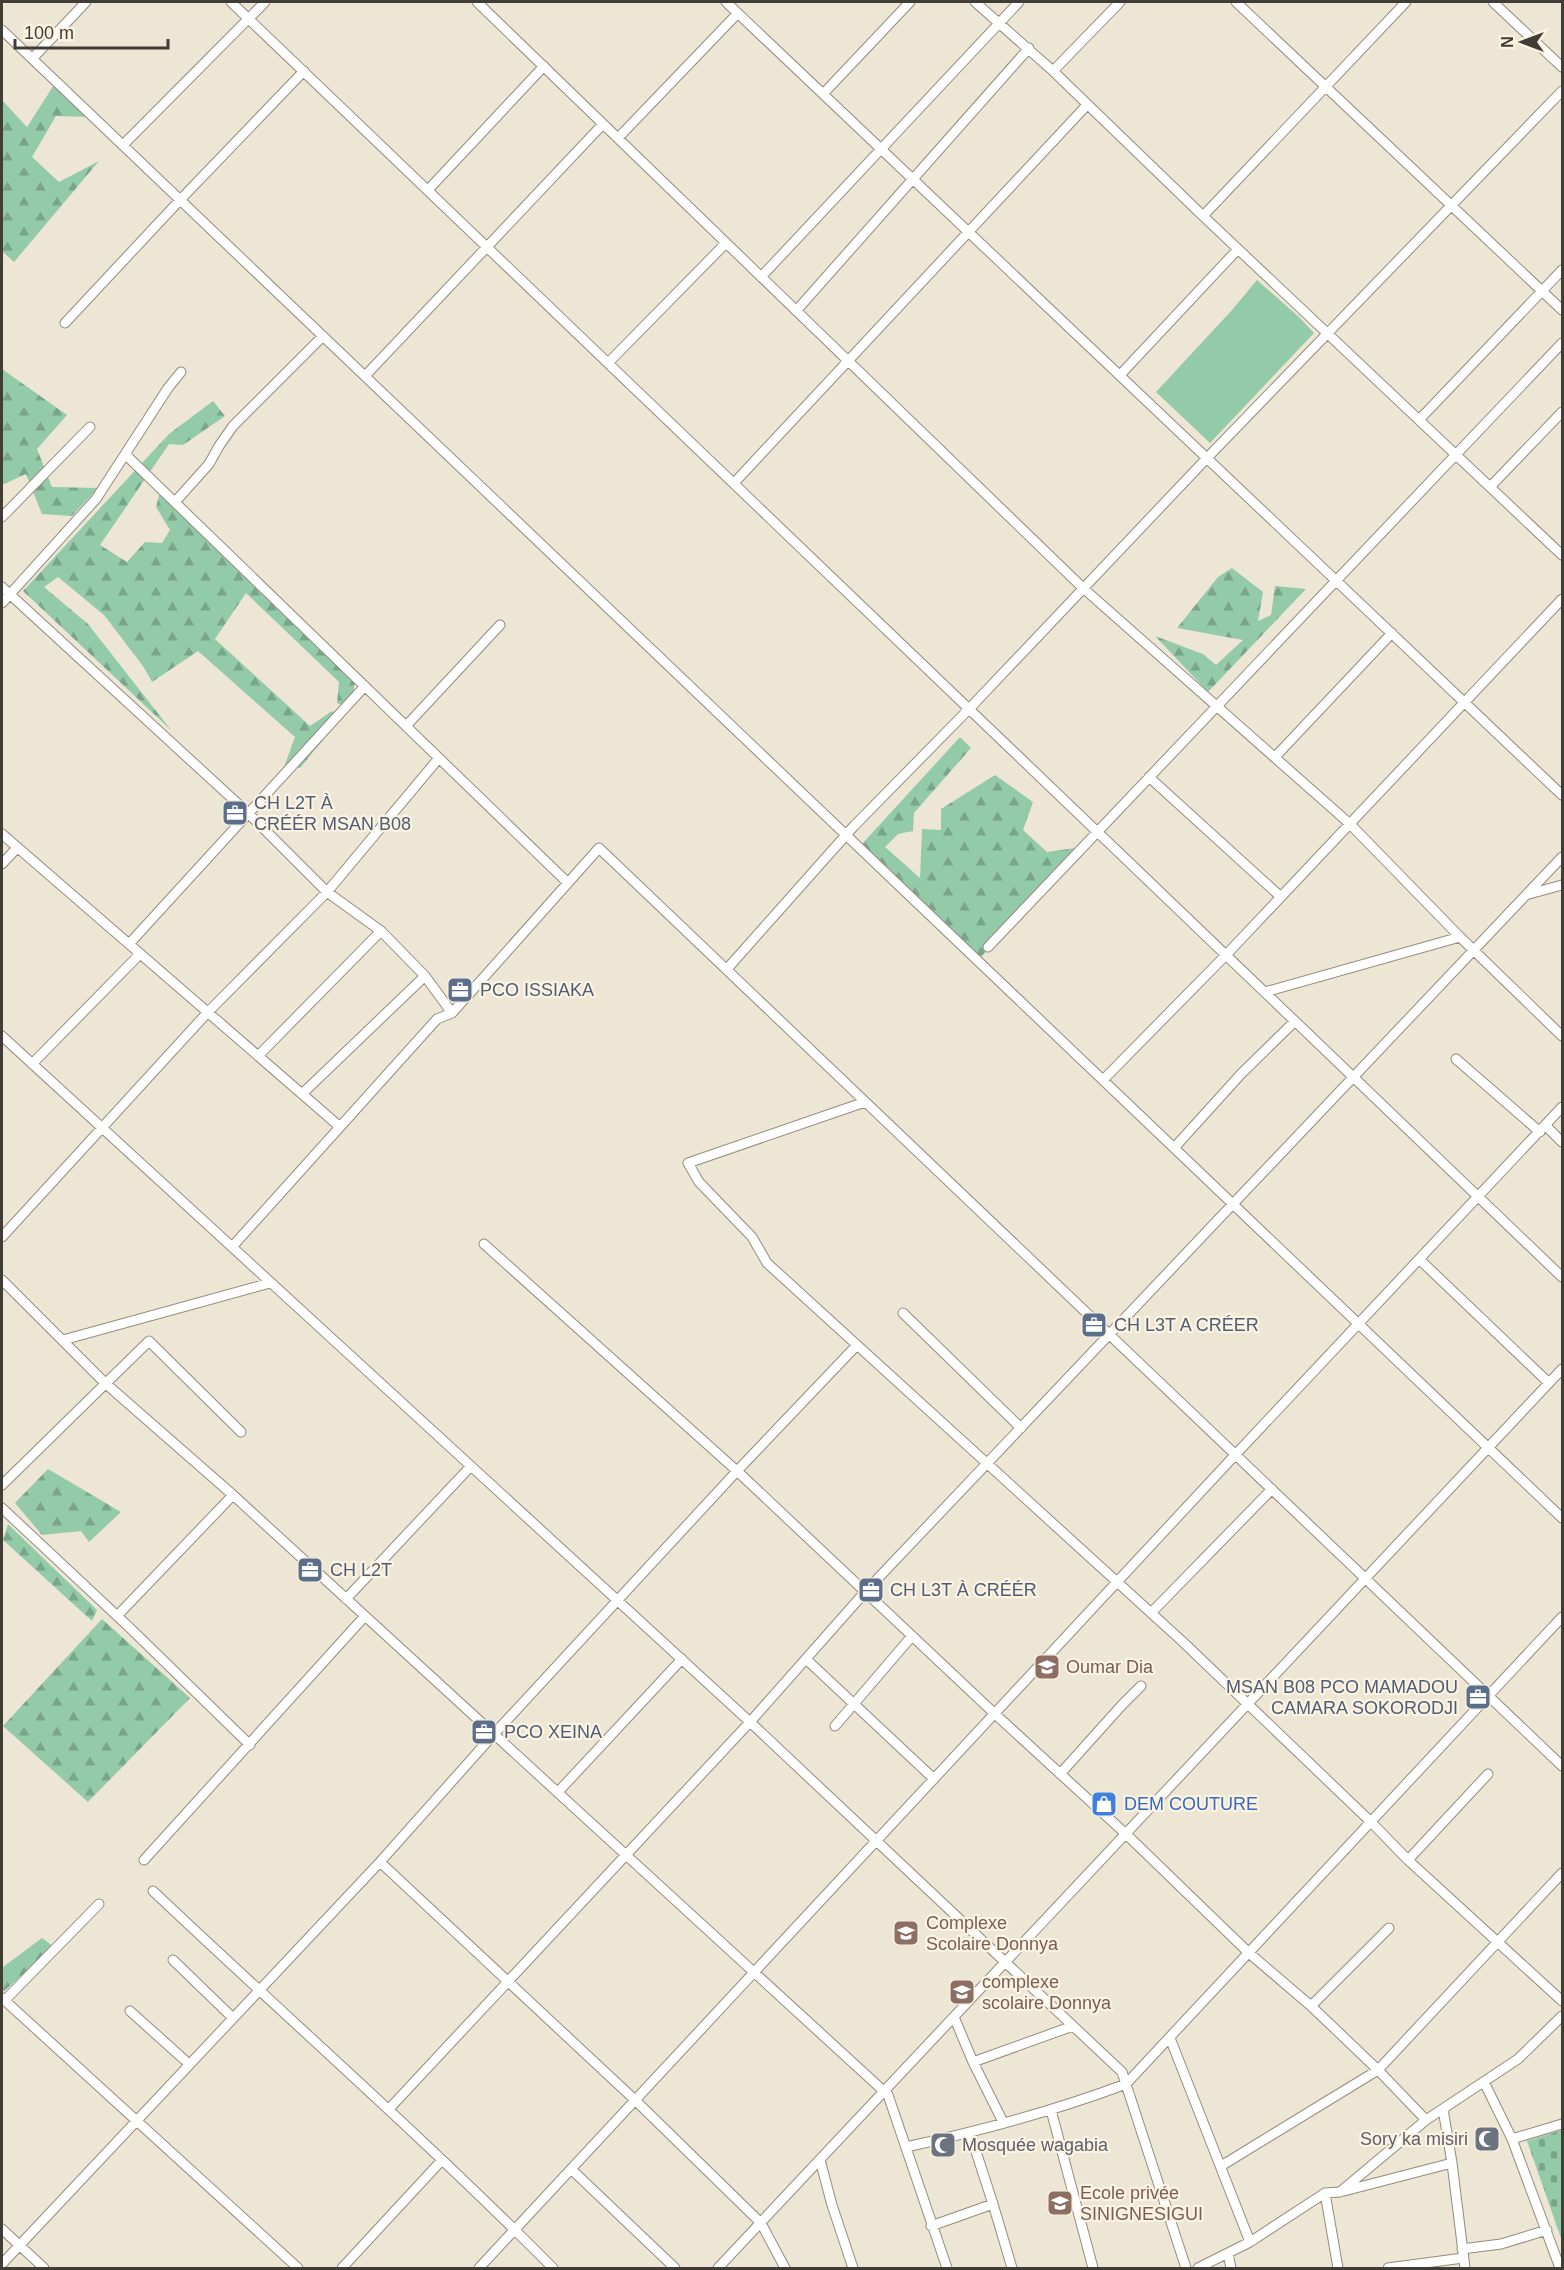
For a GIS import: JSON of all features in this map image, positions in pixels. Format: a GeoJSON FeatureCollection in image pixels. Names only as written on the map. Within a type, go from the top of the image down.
{"type":"FeatureCollection","features":[{"type":"Feature","properties":{"kind":"street"},"geometry":{"type":"LineString","coordinates":[[32,59],[86,2]]}},
{"type":"Feature","properties":{"kind":"street"},"geometry":{"type":"LineString","coordinates":[[231,2],[1563,1277]]}},
{"type":"Feature","properties":{"kind":"street"},"geometry":{"type":"LineString","coordinates":[[123,146],[264,2]]}},
{"type":"Feature","properties":{"kind":"street"},"geometry":{"type":"LineString","coordinates":[[477,2],[1083,588],[1350,824],[1474,951],[1563,1036]]}},
{"type":"Feature","properties":{"kind":"street"},"geometry":{"type":"LineString","coordinates":[[726,2],[1563,795]]}},
{"type":"Feature","properties":{"kind":"street"},"geometry":{"type":"LineString","coordinates":[[823,94],[909,2]]}},
{"type":"Feature","properties":{"kind":"street"},"geometry":{"type":"LineString","coordinates":[[975,2],[1029,48],[1203,216],[1563,555]]}},
{"type":"Feature","properties":{"kind":"street"},"geometry":{"type":"LineString","coordinates":[[761,277],[1019,2]]}},
{"type":"Feature","properties":{"kind":"street"},"geometry":{"type":"LineString","coordinates":[[1053,71],[1120,2]]}},
{"type":"Feature","properties":{"kind":"street"},"geometry":{"type":"LineString","coordinates":[[1236,2],[1563,310]]}},
{"type":"Feature","properties":{"kind":"street"},"geometry":{"type":"LineString","coordinates":[[1203,216],[1406,2]]}},
{"type":"Feature","properties":{"kind":"street"},"geometry":{"type":"LineString","coordinates":[[1493,2],[1563,67]]}},
{"type":"Feature","properties":{"kind":"street"},"geometry":{"type":"LineString","coordinates":[[618,138],[738,13]]}},
{"type":"Feature","properties":{"kind":"street"},"geometry":{"type":"LineString","coordinates":[[2,30],[1563,1518]]}},
{"type":"Feature","properties":{"kind":"street"},"geometry":{"type":"LineString","coordinates":[[796,310],[1029,48]]}},
{"type":"Feature","properties":{"kind":"street"},"geometry":{"type":"LineString","coordinates":[[428,190],[544,66]]}},
{"type":"Feature","properties":{"kind":"street"},"geometry":{"type":"LineString","coordinates":[[65,323],[304,71]]}},
{"type":"Feature","properties":{"kind":"street"},"geometry":{"type":"LineString","coordinates":[[727,969],[846,835],[1563,90]]}},
{"type":"Feature","properties":{"kind":"street"},"geometry":{"type":"LineString","coordinates":[[734,483],[1087,105]]}},
{"type":"Feature","properties":{"kind":"street"},"geometry":{"type":"LineString","coordinates":[[365,376],[603,124]]}},
{"type":"Feature","properties":{"kind":"street"},"geometry":{"type":"LineString","coordinates":[[608,363],[726,243]]}},
{"type":"Feature","properties":{"kind":"street"},"geometry":{"type":"LineString","coordinates":[[1120,375],[1238,249]]}},
{"type":"Feature","properties":{"kind":"street"},"geometry":{"type":"LineString","coordinates":[[1419,420],[1563,270]]}},
{"type":"Feature","properties":{"kind":"street"},"geometry":{"type":"LineString","coordinates":[[175,502],[209,464],[233,426],[323,336]]}},
{"type":"Feature","properties":{"kind":"street"},"geometry":{"type":"LineString","coordinates":[[988,947],[1563,343]]}},
{"type":"Feature","properties":{"kind":"street"},"geometry":{"type":"LineString","coordinates":[[2,603],[96,499],[168,388],[181,372]]}},
{"type":"Feature","properties":{"kind":"street"},"geometry":{"type":"LineString","coordinates":[[1490,487],[1563,412]]}},
{"type":"Feature","properties":{"kind":"street"},"geometry":{"type":"LineString","coordinates":[[2,517],[90,427]]}},
{"type":"Feature","properties":{"kind":"street"},"geometry":{"type":"LineString","coordinates":[[126,455],[568,883]]}},
{"type":"Feature","properties":{"kind":"street"},"geometry":{"type":"LineString","coordinates":[[2,587],[248,813],[327,892],[381,931],[425,976],[452,1013]]}},
{"type":"Feature","properties":{"kind":"street"},"geometry":{"type":"LineString","coordinates":[[1103,1080],[1226,955],[1563,599]]}},
{"type":"Feature","properties":{"kind":"street"},"geometry":{"type":"LineString","coordinates":[[406,726],[500,625]]}},
{"type":"Feature","properties":{"kind":"street"},"geometry":{"type":"LineString","coordinates":[[1275,757],[1392,633]]}},
{"type":"Feature","properties":{"kind":"street"},"geometry":{"type":"LineString","coordinates":[[129,944],[365,686]]}},
{"type":"Feature","properties":{"kind":"street"},"geometry":{"type":"LineString","coordinates":[[2,1237],[208,1012],[327,892],[439,758]]}},
{"type":"Feature","properties":{"kind":"street"},"geometry":{"type":"LineString","coordinates":[[1149,777],[1281,897]]}},
{"type":"Feature","properties":{"kind":"street"},"geometry":{"type":"LineString","coordinates":[[2,834],[339,1126]]}},
{"type":"Feature","properties":{"kind":"street"},"geometry":{"type":"LineString","coordinates":[[2,864],[18,848]]}},
{"type":"Feature","properties":{"kind":"street"},"geometry":{"type":"LineString","coordinates":[[232,1247],[437,1019],[452,1013],[599,848],[1563,1766]]}},
{"type":"Feature","properties":{"kind":"street"},"geometry":{"type":"LineString","coordinates":[[389,2109],[750,1722],[866,1592],[1563,857]]}},
{"type":"Feature","properties":{"kind":"street"},"geometry":{"type":"LineString","coordinates":[[1527,895],[1563,885]]}},
{"type":"Feature","properties":{"kind":"street"},"geometry":{"type":"LineString","coordinates":[[258,1056],[381,931]]}},
{"type":"Feature","properties":{"kind":"street"},"geometry":{"type":"LineString","coordinates":[[1265,992],[1460,937]]}},
{"type":"Feature","properties":{"kind":"street"},"geometry":{"type":"LineString","coordinates":[[32,1064],[141,954]]}},
{"type":"Feature","properties":{"kind":"street"},"geometry":{"type":"LineString","coordinates":[[302,1094],[425,976]]}},
{"type":"Feature","properties":{"kind":"street"},"geometry":{"type":"LineString","coordinates":[[1174,1148],[1241,1074],[1295,1021]]}},
{"type":"Feature","properties":{"kind":"street"},"geometry":{"type":"LineString","coordinates":[[2,1036],[682,1659],[1122,2072],[1186,2268]]}},
{"type":"Feature","properties":{"kind":"street"},"geometry":{"type":"LineString","coordinates":[[1456,1059],[1543,1129],[1563,1142]]}},
{"type":"Feature","properties":{"kind":"street"},"geometry":{"type":"LineString","coordinates":[[865,1102],[688,1163],[699,1182],[752,1237],[767,1263],[1151,1613],[1408,1860],[1563,2001]]}},
{"type":"Feature","properties":{"kind":"street"},"geometry":{"type":"LineString","coordinates":[[479,2268],[1236,1454],[1563,1107]]}},
{"type":"Feature","properties":{"kind":"street"},"geometry":{"type":"LineString","coordinates":[[484,1244],[737,1471],[994,1714],[1126,1834],[1249,1953],[1311,2006],[1426,2120]]}},
{"type":"Feature","properties":{"kind":"street"},"geometry":{"type":"LineString","coordinates":[[1419,1259],[1549,1383]]}},
{"type":"Feature","properties":{"kind":"street"},"geometry":{"type":"LineString","coordinates":[[2,1280],[105,1383],[233,1495],[888,2095],[947,2268]]}},
{"type":"Feature","properties":{"kind":"street"},"geometry":{"type":"LineString","coordinates":[[63,1340],[270,1283]]}},
{"type":"Feature","properties":{"kind":"street"},"geometry":{"type":"LineString","coordinates":[[903,1313],[1021,1428]]}},
{"type":"Feature","properties":{"kind":"street"},"geometry":{"type":"LineString","coordinates":[[2,1485],[149,1341],[241,1432]]}},
{"type":"Feature","properties":{"kind":"street"},"geometry":{"type":"LineString","coordinates":[[2,2264],[380,1862],[617,1600],[857,1345]]}},
{"type":"Feature","properties":{"kind":"street"},"geometry":{"type":"LineString","coordinates":[[718,2268],[1563,1369]]}},
{"type":"Feature","properties":{"kind":"street"},"geometry":{"type":"LineString","coordinates":[[346,1599],[471,1466]]}},
{"type":"Feature","properties":{"kind":"street"},"geometry":{"type":"LineString","coordinates":[[1151,1613],[1272,1490]]}},
{"type":"Feature","properties":{"kind":"street"},"geometry":{"type":"LineString","coordinates":[[117,1616],[233,1495]]}},
{"type":"Feature","properties":{"kind":"street"},"geometry":{"type":"LineString","coordinates":[[2,1508],[250,1744]]}},
{"type":"Feature","properties":{"kind":"street"},"geometry":{"type":"LineString","coordinates":[[144,1860],[365,1616]]}},
{"type":"Feature","properties":{"kind":"street"},"geometry":{"type":"LineString","coordinates":[[906,2147],[970,2133],[1052,2110],[1126,2084],[1563,1617]]}},
{"type":"Feature","properties":{"kind":"street"},"geometry":{"type":"LineString","coordinates":[[835,1726],[912,1636]]}},
{"type":"Feature","properties":{"kind":"street"},"geometry":{"type":"LineString","coordinates":[[558,1792],[682,1659]]}},
{"type":"Feature","properties":{"kind":"street"},"geometry":{"type":"LineString","coordinates":[[806,1659],[934,1779]]}},
{"type":"Feature","properties":{"kind":"street"},"geometry":{"type":"LineString","coordinates":[[1060,1774],[1141,1686]]}},
{"type":"Feature","properties":{"kind":"street"},"geometry":{"type":"LineString","coordinates":[[1408,1860],[1488,1774]]}},
{"type":"Feature","properties":{"kind":"street"},"geometry":{"type":"LineString","coordinates":[[380,1862],[635,2100],[761,2223],[785,2268]]}},
{"type":"Feature","properties":{"kind":"street"},"geometry":{"type":"LineString","coordinates":[[1221,2166],[1378,2070],[1563,1874]]}},
{"type":"Feature","properties":{"kind":"street"},"geometry":{"type":"LineString","coordinates":[[153,1891],[389,2109],[553,2268]]}},
{"type":"Feature","properties":{"kind":"street"},"geometry":{"type":"LineString","coordinates":[[99,1904],[3,1999],[298,2268]]}},
{"type":"Feature","properties":{"kind":"street"},"geometry":{"type":"LineString","coordinates":[[1311,2006],[1389,1928]]}},
{"type":"Feature","properties":{"kind":"street"},"geometry":{"type":"LineString","coordinates":[[173,1960],[233,2018]]}},
{"type":"Feature","properties":{"kind":"street"},"geometry":{"type":"LineString","coordinates":[[130,2011],[189,2064]]}},
{"type":"Feature","properties":{"kind":"street"},"geometry":{"type":"LineString","coordinates":[[1340,2192],[1426,2120],[1518,2059],[1563,2016]]}},
{"type":"Feature","properties":{"kind":"street"},"geometry":{"type":"LineString","coordinates":[[954,2017],[973,2062],[1003,2122]]}},
{"type":"Feature","properties":{"kind":"street"},"geometry":{"type":"LineString","coordinates":[[973,2062],[1073,2026]]}},
{"type":"Feature","properties":{"kind":"street"},"geometry":{"type":"LineString","coordinates":[[1170,2038],[1250,2242]]}},
{"type":"Feature","properties":{"kind":"street"},"geometry":{"type":"LineString","coordinates":[[1484,2082],[1512,2139],[1560,2268]]}},
{"type":"Feature","properties":{"kind":"street"},"geometry":{"type":"LineString","coordinates":[[1443,2109],[1452,2163],[1464,2268]]}},
{"type":"Feature","properties":{"kind":"street"},"geometry":{"type":"LineString","coordinates":[[1052,2110],[1093,2268]]}},
{"type":"Feature","properties":{"kind":"street"},"geometry":{"type":"LineString","coordinates":[[1512,2139],[1563,2124]]}},
{"type":"Feature","properties":{"kind":"street"},"geometry":{"type":"LineString","coordinates":[[970,2133],[1012,2268]]}},
{"type":"Feature","properties":{"kind":"street"},"geometry":{"type":"LineString","coordinates":[[342,2268],[442,2160]]}},
{"type":"Feature","properties":{"kind":"street"},"geometry":{"type":"LineString","coordinates":[[820,2160],[853,2268]]}},
{"type":"Feature","properties":{"kind":"street"},"geometry":{"type":"LineString","coordinates":[[1198,2268],[1250,2242],[1325,2193],[1340,2192],[1452,2163]]}},
{"type":"Feature","properties":{"kind":"street"},"geometry":{"type":"LineString","coordinates":[[571,2169],[675,2268]]}},
{"type":"Feature","properties":{"kind":"street"},"geometry":{"type":"LineString","coordinates":[[1325,2193],[1338,2268]]}},
{"type":"Feature","properties":{"kind":"street"},"geometry":{"type":"LineString","coordinates":[[931,2226],[993,2204]]}},
{"type":"Feature","properties":{"kind":"street"},"geometry":{"type":"LineString","coordinates":[[2,2229],[44,2268]]}},
{"type":"Feature","properties":{"kind":"street"},"geometry":{"type":"LineString","coordinates":[[1388,2268],[1501,2244],[1547,2230]]}},
{"type":"Feature","properties":{"kind":"street"},"geometry":{"type":"LineString","coordinates":[[1228,2254],[1232,2268]]}},
{"type":"Feature","properties":{"kind":"green space"},"geometry":{"type":"Polygon","coordinates":[[[54,85],[87,117],[56,116],[32,157],[59,182],[99,161],[14,262],[2,251],[2,100],[27,127],[54,85]]]}},
{"type":"Feature","properties":{"kind":"green space"},"geometry":{"type":"Polygon","coordinates":[[[1257,280],[1314,333],[1210,443],[1156,392],[1257,280]]]}},
{"type":"Feature","properties":{"kind":"green space"},"geometry":{"type":"Polygon","coordinates":[[[2,369],[67,415],[37,449],[52,487],[98,488],[72,516],[42,514],[26,474],[2,485],[2,369]]]}},
{"type":"Feature","properties":{"kind":"green space"},"geometry":{"type":"Polygon","coordinates":[[[213,401],[225,416],[183,445],[169,444],[100,545],[127,562],[145,542],[162,543],[170,530],[156,507],[162,484],[355,680],[351,709],[337,703],[339,682],[246,593],[215,639],[310,726],[332,711],[340,719],[300,768],[284,767],[295,737],[198,651],[152,682],[143,666],[104,615],[58,577],[44,587],[88,624],[171,730],[23,591],[169,434],[213,401]]]}},
{"type":"Feature","properties":{"kind":"green space"},"geometry":{"type":"Polygon","coordinates":[[[1232,568],[1263,592],[1258,621],[1271,615],[1275,586],[1306,589],[1208,692],[1155,636],[1203,654],[1216,665],[1243,640],[1177,628],[1218,577],[1232,568]]]}},
{"type":"Feature","properties":{"kind":"green space"},"geometry":{"type":"Polygon","coordinates":[[[960,737],[971,748],[914,813],[913,831],[898,834],[885,847],[920,878],[922,829],[941,830],[941,809],[995,775],[1033,802],[1023,830],[1047,852],[1082,847],[981,957],[862,844],[960,737]]]}},
{"type":"Feature","properties":{"kind":"green space"},"geometry":{"type":"Polygon","coordinates":[[[48,1469],[121,1512],[89,1542],[81,1531],[42,1535],[15,1503],[48,1469]]]}},
{"type":"Feature","properties":{"kind":"green space"},"geometry":{"type":"Polygon","coordinates":[[[8,1524],[97,1610],[92,1621],[3,1540],[8,1524]]]}},
{"type":"Feature","properties":{"kind":"green space"},"geometry":{"type":"Polygon","coordinates":[[[102,1619],[190,1698],[88,1802],[3,1726],[102,1619]]]}},
{"type":"Feature","properties":{"kind":"green space"},"geometry":{"type":"Polygon","coordinates":[[[42,1938],[54,1947],[4,1991],[2,1989],[2,1966],[42,1938]]]}},
{"type":"Feature","properties":{"kind":"green space"},"geometry":{"type":"Polygon","coordinates":[[[1562,2130],[1562,2241],[1527,2141],[1562,2130]]]}},
{"type":"Feature","properties":{"kind":"place","name":"CH L2T À CRÉÉR MSAN B08"},"geometry":{"type":"Point","coordinates":[235,813]}},
{"type":"Feature","properties":{"kind":"place","name":"PCO ISSIAKA"},"geometry":{"type":"Point","coordinates":[460,990]}},
{"type":"Feature","properties":{"kind":"place","name":"CH L3T A CRÉER"},"geometry":{"type":"Point","coordinates":[1094,1325]}},
{"type":"Feature","properties":{"kind":"place","name":"CH L2T"},"geometry":{"type":"Point","coordinates":[310,1570]}},
{"type":"Feature","properties":{"kind":"place","name":"CH L3T À CRÉÉR"},"geometry":{"type":"Point","coordinates":[871,1590]}},
{"type":"Feature","properties":{"kind":"place","name":"Oumar Dia"},"geometry":{"type":"Point","coordinates":[1047,1667]}},
{"type":"Feature","properties":{"kind":"place","name":"MSAN B08 PCO MAMADOU CAMARA SOKORODJI"},"geometry":{"type":"Point","coordinates":[1478,1697]}},
{"type":"Feature","properties":{"kind":"place","name":"PCO XEINA"},"geometry":{"type":"Point","coordinates":[484,1732]}},
{"type":"Feature","properties":{"kind":"place","name":"DEM COUTURE"},"geometry":{"type":"Point","coordinates":[1104,1804]}},
{"type":"Feature","properties":{"kind":"place","name":"Complexe Scolaire Donnya"},"geometry":{"type":"Point","coordinates":[906,1933]}},
{"type":"Feature","properties":{"kind":"place","name":"complexe scolaire Donnya"},"geometry":{"type":"Point","coordinates":[962,1992]}},
{"type":"Feature","properties":{"kind":"place","name":"Sory ka misiri"},"geometry":{"type":"Point","coordinates":[1487,2139]}},
{"type":"Feature","properties":{"kind":"place","name":"Mosquée wagabia"},"geometry":{"type":"Point","coordinates":[943,2145]}},
{"type":"Feature","properties":{"kind":"place","name":"Ecole privée SINIGNESIGUI"},"geometry":{"type":"Point","coordinates":[1060,2203]}}]}
